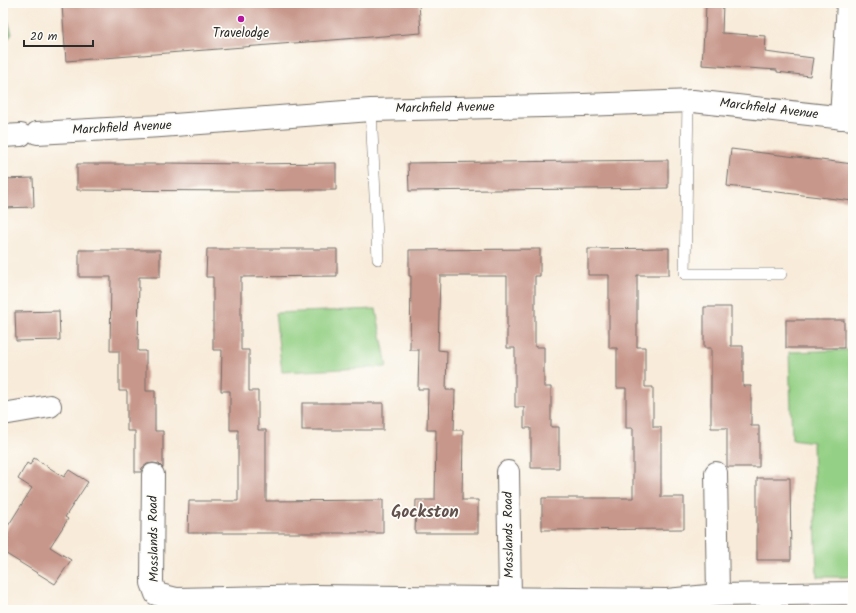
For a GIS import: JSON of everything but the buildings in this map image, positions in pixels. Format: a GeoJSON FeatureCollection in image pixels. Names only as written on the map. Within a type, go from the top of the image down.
{"type":"FeatureCollection","features":[{"type":"Feature","properties":{"kind":"street"},"geometry":{"type":"LineString","coordinates":[[847,118],[848,3]]}},
{"type":"Feature","properties":{"kind":"street","name":"Marchfield Avenue"},"geometry":{"type":"LineString","coordinates":[[20,135],[371,110],[688,101],[847,118]]}},
{"type":"Feature","properties":{"kind":"street"},"geometry":{"type":"LineString","coordinates":[[3,414],[50,406]]}},
{"type":"Feature","properties":{"kind":"street","name":"Mosslands Road"},"geometry":{"type":"LineString","coordinates":[[508,472],[510,598]]}},
{"type":"Feature","properties":{"kind":"street"},"geometry":{"type":"LineString","coordinates":[[716,473],[718,595]]}},
{"type":"Feature","properties":{"kind":"street","name":"Mosslands Road"},"geometry":{"type":"LineString","coordinates":[[153,475],[152,583],[156,594],[176,599],[308,603],[510,598],[667,605],[718,595],[853,593]]}},
{"type":"Feature","properties":{"kind":"lane"},"geometry":{"type":"LineString","coordinates":[[688,101],[685,274],[781,274]]}},
{"type":"Feature","properties":{"kind":"lane"},"geometry":{"type":"LineString","coordinates":[[371,110],[378,259]]}},
{"type":"Feature","properties":{"kind":"green space"},"geometry":{"type":"Polygon","coordinates":[[[3,3],[12,34],[6,42],[3,42],[3,3]]]}},
{"type":"Feature","properties":{"kind":"green space"},"geometry":{"type":"Polygon","coordinates":[[[376,309],[387,367],[282,372],[275,313],[376,309]]]}},
{"type":"Feature","properties":{"kind":"green space"},"geometry":{"type":"Polygon","coordinates":[[[852,339],[853,577],[817,577],[813,442],[792,439],[789,352],[848,350],[852,339]]]}},
{"type":"Feature","properties":{"kind":"place","name":"Travelodge"},"geometry":{"type":"Point","coordinates":[241,19]}},
{"type":"Feature","properties":{"kind":"district","name":"Gockston"},"geometry":{"type":"Point","coordinates":[425,512]}}]}
